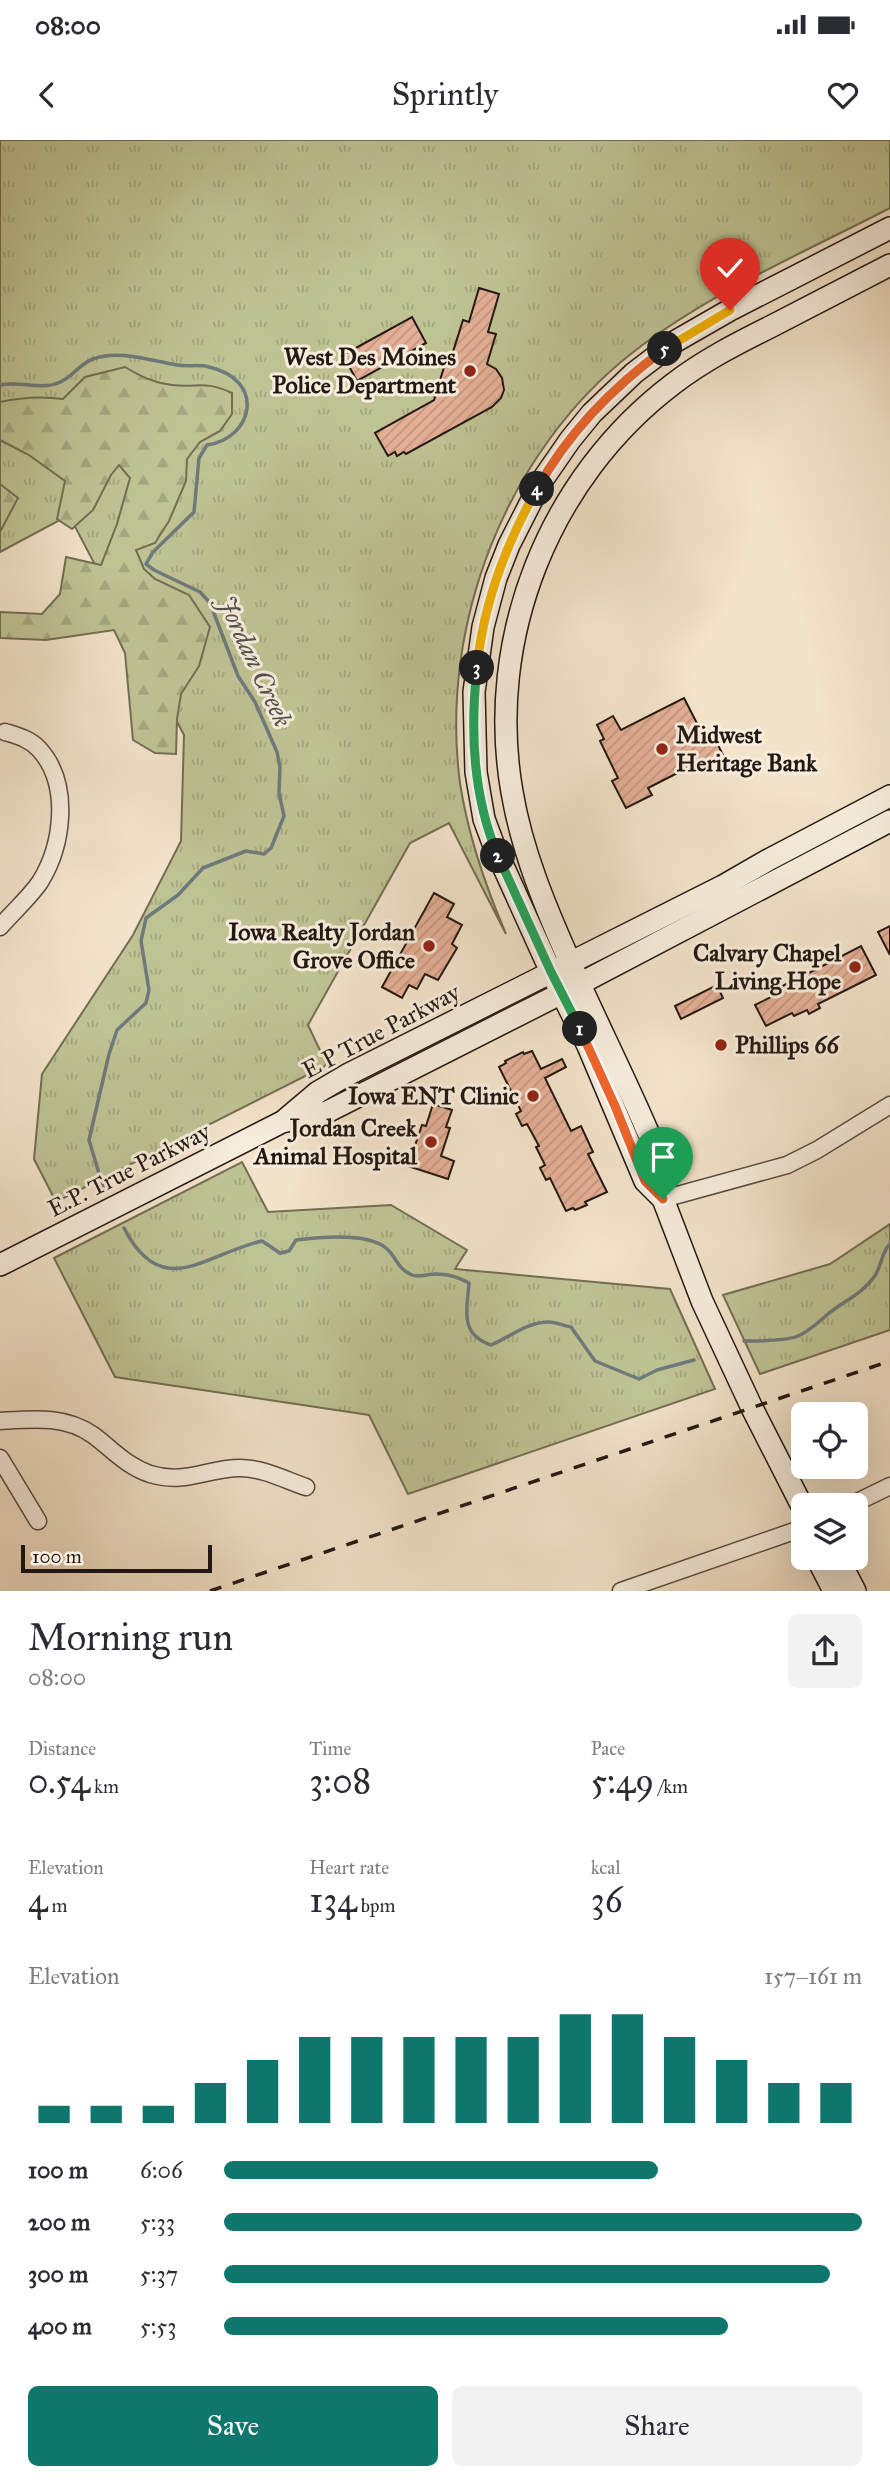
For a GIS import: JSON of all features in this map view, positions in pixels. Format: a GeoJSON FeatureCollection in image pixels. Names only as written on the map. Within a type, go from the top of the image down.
{"type":"FeatureCollection","features":[{"type":"Feature","properties":{"kind":"main road"},"geometry":{"type":"LineString","coordinates":[[571,980],[551,972],[494,846],[484,819],[476,772],[473,709],[481,638],[496,578],[520,520],[541,482],[570,440],[616,390],[655,356],[699,327],[890,228]]}},
{"type":"Feature","properties":{"kind":"main road"},"geometry":{"type":"LineString","coordinates":[[795,1493],[702,1301],[663,1199],[664,1174],[633,1098],[571,980],[517,818],[508,763],[506,702],[510,659],[522,604],[538,557],[569,498],[596,460],[626,425],[662,392],[720,353],[890,265]]}},
{"type":"Feature","properties":{"kind":"main road","name":"E P True Parkway"},"geometry":{"type":"LineString","coordinates":[[571,980],[723,886],[890,796]]}},
{"type":"Feature","properties":{"kind":"main road","name":"E P True Parkway"},"geometry":{"type":"LineString","coordinates":[[282,1122],[327,1112],[571,980],[890,821]]}},
{"type":"Feature","properties":{"kind":"main road","name":"E P True Parkway"},"geometry":{"type":"LineString","coordinates":[[282,1122],[318,1092],[347,1075],[551,972]]}},
{"type":"Feature","properties":{"kind":"main road","name":"E.P. True Parkway"},"geometry":{"type":"LineString","coordinates":[[0,1265],[282,1122]]}},
{"type":"Feature","properties":{"kind":"main road"},"geometry":{"type":"LineString","coordinates":[[823,1570],[834,1591]]}},
{"type":"Feature","properties":{"kind":"main road"},"geometry":{"type":"LineString","coordinates":[[844,1570],[855,1591]]}},
{"type":"Feature","properties":{"kind":"street"},"geometry":{"type":"LineString","coordinates":[[0,927],[41,880],[56,845],[60,820],[58,795],[48,762],[38,748],[24,737],[5,732]]}},
{"type":"Feature","properties":{"kind":"street"},"geometry":{"type":"LineString","coordinates":[[663,1199],[787,1165],[817,1150],[890,1105]]}},
{"type":"Feature","properties":{"kind":"street"},"geometry":{"type":"LineString","coordinates":[[0,1421],[47,1419],[71,1424],[93,1436],[133,1467],[160,1476],[195,1477],[239,1468],[262,1471],[306,1488]]}},
{"type":"Feature","properties":{"kind":"street"},"geometry":{"type":"LineString","coordinates":[[0,1458],[38,1521]]}},
{"type":"Feature","properties":{"kind":"street"},"geometry":{"type":"LineString","coordinates":[[868,1496],[890,1486]]}},
{"type":"Feature","properties":{"kind":"street"},"geometry":{"type":"LineString","coordinates":[[621,1591],[664,1584],[791,1533]]}},
{"type":"Feature","properties":{"kind":"green space"},"geometry":{"type":"Polygon","coordinates":[[[0,140],[890,140],[890,208],[725,293],[662,331],[632,353],[588,393],[549,440],[517,491],[491,546],[472,604],[460,663],[456,723],[460,783],[468,822],[484,879],[506,934],[449,823],[410,843],[308,1025],[327,1065],[56,1202],[34,1159],[42,1074],[133,935],[181,841],[184,735],[69,515],[0,552],[0,140]]]}},
{"type":"Feature","properties":{"kind":"green space"},"geometry":{"type":"Polygon","coordinates":[[[125,367],[159,383],[208,386],[232,393],[232,414],[220,431],[200,442],[187,459],[186,481],[169,521],[155,543],[136,550],[144,569],[155,579],[189,595],[210,627],[199,666],[181,694],[176,754],[155,753],[133,740],[125,653],[114,630],[46,640],[0,638],[0,612],[42,614],[60,594],[66,557],[101,565],[117,524],[130,478],[119,465],[93,510],[72,529],[57,519],[65,481],[29,455],[0,440],[0,402],[32,398],[63,399],[85,377],[125,367]]]}},
{"type":"Feature","properties":{"kind":"green space"},"geometry":{"type":"Polygon","coordinates":[[[0,484],[18,498],[0,532],[0,484]]]}},
{"type":"Feature","properties":{"kind":"green space"},"geometry":{"type":"Polygon","coordinates":[[[242,1162],[268,1212],[391,1205],[467,1250],[455,1269],[670,1289],[715,1389],[408,1494],[369,1415],[115,1377],[54,1258],[242,1162]]]}},
{"type":"Feature","properties":{"kind":"green space"},"geometry":{"type":"Polygon","coordinates":[[[890,1224],[890,1330],[760,1374],[723,1295],[830,1264],[890,1224]]]}},
{"type":"Feature","properties":{"kind":"building","name":"West Des Moines Police Department"},"geometry":{"type":"Polygon","coordinates":[[[479,288],[499,294],[488,332],[496,334],[487,364],[496,369],[502,378],[504,390],[501,398],[492,407],[406,454],[404,452],[397,456],[395,452],[388,456],[375,433],[434,400],[448,354],[452,355],[463,320],[469,322],[479,288]]]}},
{"type":"Feature","properties":{"kind":"building"},"geometry":{"type":"Polygon","coordinates":[[[412,317],[426,343],[357,381],[343,355],[412,317]]]}},
{"type":"Feature","properties":{"kind":"building","name":"Midwest Heritage Bank"},"geometry":{"type":"Polygon","coordinates":[[[684,698],[706,741],[714,737],[724,757],[698,771],[695,764],[648,788],[652,795],[626,808],[612,781],[618,778],[600,741],[604,739],[597,725],[613,716],[621,730],[684,698]]]}},
{"type":"Feature","properties":{"kind":"building","name":"Iowa Realty Jordan Grove Office"},"geometry":{"type":"Polygon","coordinates":[[[434,893],[454,904],[447,917],[462,925],[452,944],[457,948],[438,980],[425,974],[417,989],[409,985],[402,998],[382,987],[434,893]]]}},
{"type":"Feature","properties":{"kind":"building"},"geometry":{"type":"Polygon","coordinates":[[[890,926],[890,955],[878,932],[890,926]]]}},
{"type":"Feature","properties":{"kind":"building"},"geometry":{"type":"Polygon","coordinates":[[[861,946],[876,975],[818,1004],[820,1008],[809,1014],[807,1010],[794,1016],[792,1013],[766,1026],[755,1005],[781,992],[779,988],[792,981],[790,977],[803,970],[805,975],[861,946]]]}},
{"type":"Feature","properties":{"kind":"building"},"geometry":{"type":"Polygon","coordinates":[[[717,985],[723,998],[681,1019],[675,1006],[717,985]]]}},
{"type":"Feature","properties":{"kind":"building"},"geometry":{"type":"Polygon","coordinates":[[[532,1051],[541,1069],[562,1059],[566,1067],[545,1078],[571,1131],[581,1126],[593,1152],[588,1154],[607,1192],[575,1210],[573,1208],[566,1211],[550,1178],[546,1180],[540,1168],[545,1165],[536,1147],[539,1146],[527,1124],[522,1126],[516,1114],[521,1111],[499,1067],[523,1052],[532,1051]]]}},
{"type":"Feature","properties":{"kind":"building","name":"Jordan Creek Animal Hospital"},"geometry":{"type":"Polygon","coordinates":[[[433,1104],[452,1110],[446,1127],[450,1128],[441,1156],[454,1161],[448,1179],[408,1166],[422,1125],[426,1126],[433,1104]]]}},
{"type":"Feature","properties":{"kind":"waterway","name":"Jordan Creek"},"geometry":{"type":"LineString","coordinates":[[0,385],[51,385],[63,381],[93,359],[124,355],[177,365],[209,367],[227,374],[239,384],[246,396],[247,408],[243,421],[235,432],[223,440],[207,445],[199,458],[194,512],[153,552],[146,564],[200,592],[210,603],[238,676],[255,702],[277,752],[280,767],[279,793],[284,816],[271,848],[264,854],[246,851],[203,868],[178,895],[146,918],[141,941],[149,990],[146,1003],[117,1030],[89,1140],[103,1187]]}},
{"type":"Feature","properties":{"kind":"waterway","name":"Jordan Creek"},"geometry":{"type":"LineString","coordinates":[[124,1228],[139,1251],[154,1263],[170,1268],[187,1267],[262,1241],[280,1253],[289,1251],[296,1240],[343,1237],[367,1240],[390,1251],[403,1269],[412,1275],[446,1275],[469,1283],[469,1327],[481,1340],[491,1345],[526,1327],[552,1322],[571,1327],[595,1361],[639,1379],[657,1370],[694,1360]]}},
{"type":"Feature","properties":{"kind":"waterway","name":"Jordan Creek"},"geometry":{"type":"LineString","coordinates":[[744,1341],[786,1339],[806,1332],[869,1283],[877,1273],[890,1244]]}},
{"type":"Feature","properties":{"kind":"railway"},"geometry":{"type":"LineString","coordinates":[[210,1591],[890,1361]]}},
{"type":"Feature","properties":{"kind":"place","name":"West Des Moines Police Department"},"geometry":{"type":"Point","coordinates":[470,371]}},
{"type":"Feature","properties":{"kind":"place","name":"Midwest Heritage Bank"},"geometry":{"type":"Point","coordinates":[662,749]}},
{"type":"Feature","properties":{"kind":"place","name":"Iowa Realty Jordan Grove Office"},"geometry":{"type":"Point","coordinates":[429,946]}},
{"type":"Feature","properties":{"kind":"place","name":"Calvary Chapel Living Hope"},"geometry":{"type":"Point","coordinates":[855,967]}},
{"type":"Feature","properties":{"kind":"place","name":"Phillips 66"},"geometry":{"type":"Point","coordinates":[721,1045]}},
{"type":"Feature","properties":{"kind":"place","name":"Iowa ENT Clinic"},"geometry":{"type":"Point","coordinates":[533,1096]}},
{"type":"Feature","properties":{"kind":"place","name":"Jordan Creek Animal Hospital"},"geometry":{"type":"Point","coordinates":[431,1142]}},
{"type":"Feature","properties":{"kind":"route"},"geometry":{"type":"LineString","coordinates":[[663,1199],[645,1181],[588,1046],[494,846],[484,819],[476,772],[474,692],[483,627],[496,578],[520,520],[555,461],[592,413],[634,373],[676,341],[730,310]]}}]}
